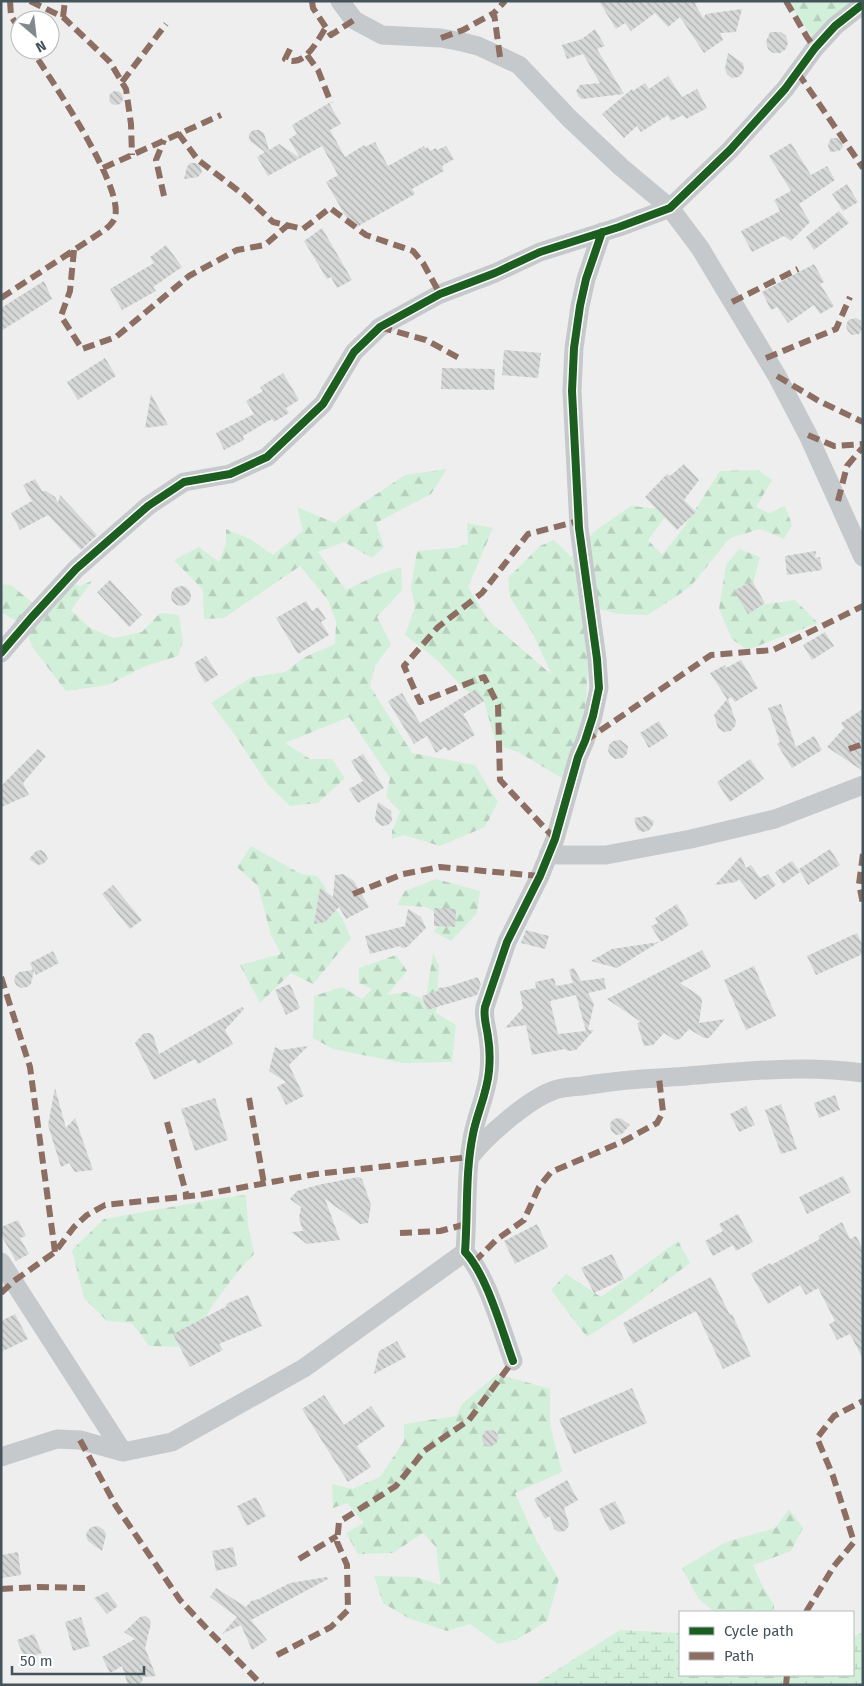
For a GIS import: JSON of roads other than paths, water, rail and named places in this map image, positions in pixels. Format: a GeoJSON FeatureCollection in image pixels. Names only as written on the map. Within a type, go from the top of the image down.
{"type":"FeatureCollection","features":[{"type":"Feature","properties":{"kind":"street"},"geometry":{"type":"LineString","coordinates":[[340,1],[354,20],[382,35],[441,38],[462,42],[478,46],[519,64],[569,118],[622,168],[670,208],[700,248],[777,376],[808,435],[863,557]]}},
{"type":"Feature","properties":{"kind":"street"},"geometry":{"type":"LineString","coordinates":[[1,652],[76,569],[148,506],[184,482],[230,474],[267,457],[322,404],[354,352],[380,328],[440,294],[495,273],[540,252],[670,208],[736,143],[785,89],[815,48],[835,26],[863,4]]}},
{"type":"Feature","properties":{"kind":"street"},"geometry":{"type":"LineString","coordinates":[[513,1361],[478,1270],[465,1252],[467,1224],[466,1195],[473,1134],[486,1092],[489,1070],[490,1056],[484,1016],[485,1007],[507,942],[540,876],[555,839],[578,757],[593,716],[599,688],[579,528],[572,391],[574,348],[580,306],[586,278],[602,232]]}},
{"type":"Feature","properties":{"kind":"street"},"geometry":{"type":"LineString","coordinates":[[548,855],[606,855],[691,839],[775,819],[863,785]]}},
{"type":"Feature","properties":{"kind":"street"},"geometry":{"type":"LineString","coordinates":[[470,1157],[482,1141],[511,1118],[542,1095],[555,1090],[625,1079],[746,1070],[824,1068],[863,1073]]}},
{"type":"Feature","properties":{"kind":"street"},"geometry":{"type":"LineString","coordinates":[[1,1457],[57,1439],[80,1440],[123,1452],[172,1442],[304,1368],[465,1252]]}},
{"type":"Feature","properties":{"kind":"street"},"geometry":{"type":"LineString","coordinates":[[1,1262],[123,1452]]}}]}
